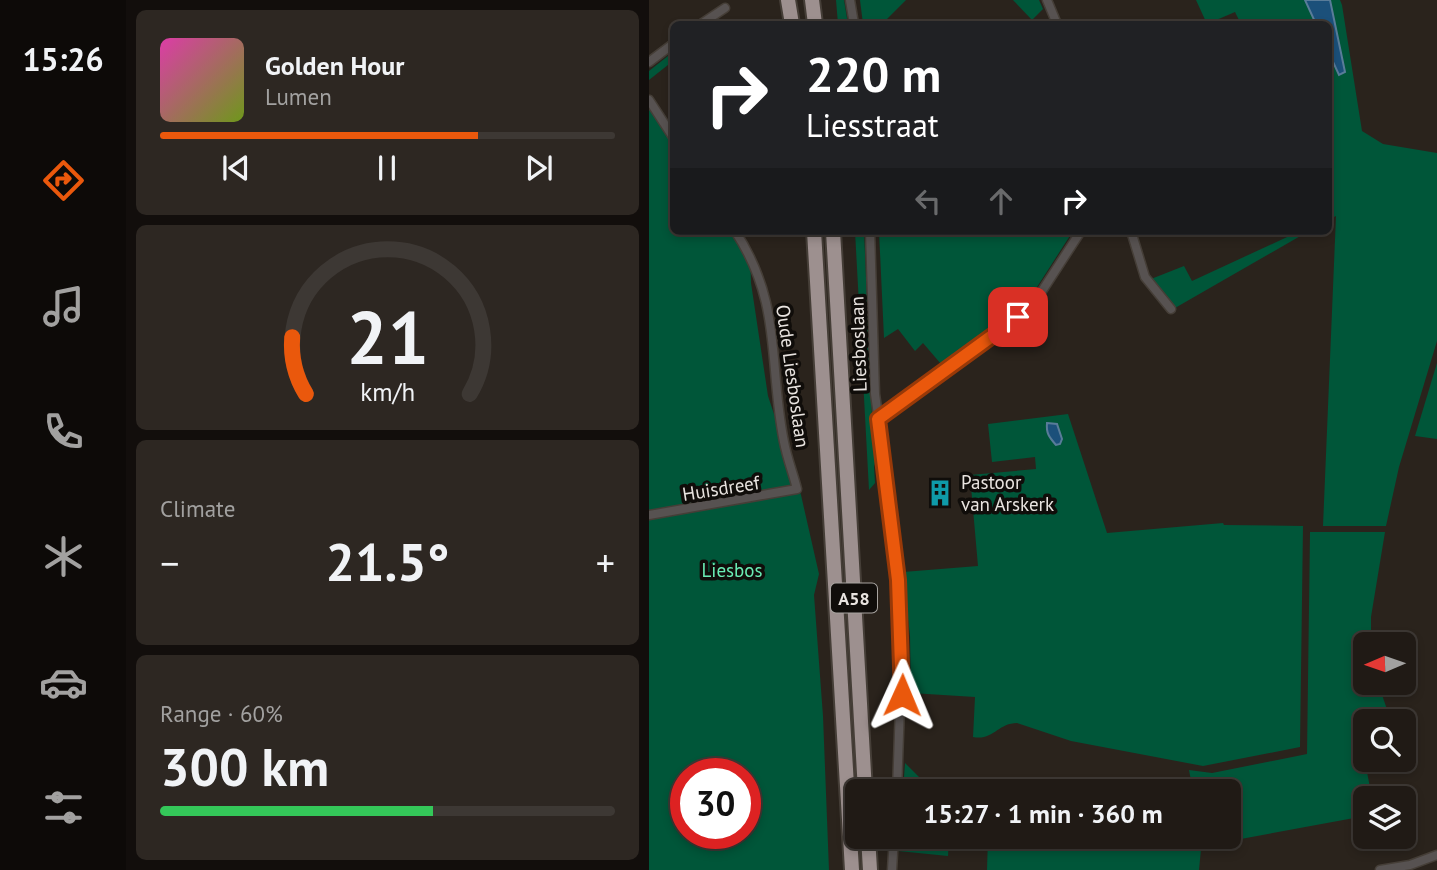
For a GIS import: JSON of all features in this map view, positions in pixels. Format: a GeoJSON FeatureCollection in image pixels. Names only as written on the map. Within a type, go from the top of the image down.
{"type":"FeatureCollection","features":[{"type":"Feature","properties":{"kind":"highway"},"geometry":{"type":"LineString","coordinates":[[788,0],[792,21]]}},
{"type":"Feature","properties":{"kind":"highway"},"geometry":{"type":"LineString","coordinates":[[812,0],[815,21]]}},
{"type":"Feature","properties":{"kind":"highway","name":"A58"},"geometry":{"type":"LineString","coordinates":[[814,235],[852,870]]}},
{"type":"Feature","properties":{"kind":"highway","name":"A58"},"geometry":{"type":"LineString","coordinates":[[833,235],[864,779]]}},
{"type":"Feature","properties":{"kind":"highway"},"geometry":{"type":"LineString","coordinates":[[869,849],[870,870]]}},
{"type":"Feature","properties":{"kind":"street"},"geometry":{"type":"LineString","coordinates":[[850,0],[854,21]]}},
{"type":"Feature","properties":{"kind":"street"},"geometry":{"type":"LineString","coordinates":[[1047,0],[1056,21]]}},
{"type":"Feature","properties":{"kind":"street"},"geometry":{"type":"LineString","coordinates":[[706,21],[725,8]]}},
{"type":"Feature","properties":{"kind":"street"},"geometry":{"type":"LineString","coordinates":[[649,62],[670,46]]}},
{"type":"Feature","properties":{"kind":"street"},"geometry":{"type":"LineString","coordinates":[[649,100],[670,132]]}},
{"type":"Feature","properties":{"kind":"street","name":"Oude Liesboslaan"},"geometry":{"type":"LineString","coordinates":[[737,235],[758,272],[768,302],[774,332],[784,443],[797,489]]}},
{"type":"Feature","properties":{"kind":"street","name":"Liesboslaan"},"geometry":{"type":"LineString","coordinates":[[869,235],[878,419],[888,485],[902,648],[897,779]]}},
{"type":"Feature","properties":{"kind":"street"},"geometry":{"type":"LineString","coordinates":[[878,419],[1018,317],[1042,291],[1078,235]]}},
{"type":"Feature","properties":{"kind":"street"},"geometry":{"type":"LineString","coordinates":[[1132,235],[1145,276],[1171,309]]}},
{"type":"Feature","properties":{"kind":"street","name":"Huisdreef"},"geometry":{"type":"LineString","coordinates":[[649,515],[797,489]]}},
{"type":"Feature","properties":{"kind":"street"},"geometry":{"type":"LineString","coordinates":[[892,870],[893,849]]}},
{"type":"Feature","properties":{"kind":"street"},"geometry":{"type":"LineString","coordinates":[[1380,870],[1410,865],[1437,855]]}},
{"type":"Feature","properties":{"kind":"green space"},"geometry":{"type":"Polygon","coordinates":[[[836,0],[844,0],[848,21],[838,21],[836,0]]]}},
{"type":"Feature","properties":{"kind":"green space"},"geometry":{"type":"Polygon","coordinates":[[[860,0],[906,0],[885,21],[863,21],[860,0]]]}},
{"type":"Feature","properties":{"kind":"green space"},"geometry":{"type":"Polygon","coordinates":[[[1013,0],[1039,0],[1043,9],[1032,20],[1013,0]]]}},
{"type":"Feature","properties":{"kind":"green space"},"geometry":{"type":"Polygon","coordinates":[[[1196,0],[1305,0],[1315,21],[1240,21],[1235,12],[1214,21],[1206,21],[1196,0]]]}},
{"type":"Feature","properties":{"kind":"green space"},"geometry":{"type":"Polygon","coordinates":[[[1330,0],[1340,0],[1342,5],[1362,131],[1383,144],[1437,153],[1437,341],[1399,467],[1386,526],[1323,526],[1336,216],[1332,218],[1332,60],[1339,75],[1345,72],[1330,0]]]}},
{"type":"Feature","properties":{"kind":"green space"},"geometry":{"type":"Polygon","coordinates":[[[670,54],[670,63],[649,80],[649,71],[670,54]]]}},
{"type":"Feature","properties":{"kind":"green space","name":"Liesbos"},"geometry":{"type":"Polygon","coordinates":[[[649,105],[670,135],[670,235],[741,235],[750,248],[751,283],[768,396],[801,495],[819,574],[814,595],[823,716],[829,870],[649,870],[649,105]]]}},
{"type":"Feature","properties":{"kind":"green space"},"geometry":{"type":"Polygon","coordinates":[[[855,235],[864,235],[872,416],[879,452],[874,466],[875,483],[869,490],[855,235]]]}},
{"type":"Feature","properties":{"kind":"green space"},"geometry":{"type":"Polygon","coordinates":[[[879,235],[1070,235],[1030,298],[941,364],[923,343],[915,351],[898,329],[884,338],[879,235]]]}},
{"type":"Feature","properties":{"kind":"green space"},"geometry":{"type":"Polygon","coordinates":[[[1291,235],[1302,235],[1175,308],[1151,279],[1184,266],[1192,281],[1291,235]]]}},
{"type":"Feature","properties":{"kind":"green space"},"geometry":{"type":"Polygon","coordinates":[[[1437,363],[1437,439],[1415,436],[1437,363]]]}},
{"type":"Feature","properties":{"kind":"green space"},"geometry":{"type":"Polygon","coordinates":[[[1068,414],[1107,533],[1223,523],[1303,526],[1300,747],[1203,766],[1071,741],[1017,723],[980,738],[973,737],[975,697],[911,693],[910,636],[903,572],[978,566],[970,475],[1036,469],[1035,457],[992,462],[988,424],[1068,414]]]}},
{"type":"Feature","properties":{"kind":"green space"},"geometry":{"type":"Polygon","coordinates":[[[1310,532],[1385,532],[1371,632],[1353,632],[1353,695],[1382,695],[1387,709],[1353,709],[1353,772],[1367,772],[1370,786],[1353,786],[1353,818],[1241,839],[1241,779],[1191,779],[1189,770],[1212,773],[1307,754],[1310,532]]]}},
{"type":"Feature","properties":{"kind":"green space"},"geometry":{"type":"Polygon","coordinates":[[[905,763],[921,779],[904,779],[905,763]]]}},
{"type":"Feature","properties":{"kind":"green space"},"geometry":{"type":"Polygon","coordinates":[[[898,849],[948,849],[948,856],[898,849]]]}},
{"type":"Feature","properties":{"kind":"green space"},"geometry":{"type":"Polygon","coordinates":[[[988,849],[1201,849],[1199,870],[987,870],[988,849]]]}},
{"type":"Feature","properties":{"kind":"water"},"geometry":{"type":"Polygon","coordinates":[[[1305,0],[1330,0],[1345,72],[1339,75],[1332,60],[1332,21],[1315,21],[1305,0]]]}},
{"type":"Feature","properties":{"kind":"water"},"geometry":{"type":"Polygon","coordinates":[[[1047,423],[1057,424],[1062,439],[1060,444],[1056,445],[1050,437],[1047,423]]]}},
{"type":"Feature","properties":{"kind":"place","name":"Pastoor van Arskerk"},"geometry":{"type":"Point","coordinates":[940,493]}},
{"type":"Feature","properties":{"kind":"route"},"geometry":{"type":"LineString","coordinates":[[902,695],[898,580],[885,455],[878,419],[1018,317]]}}]}
